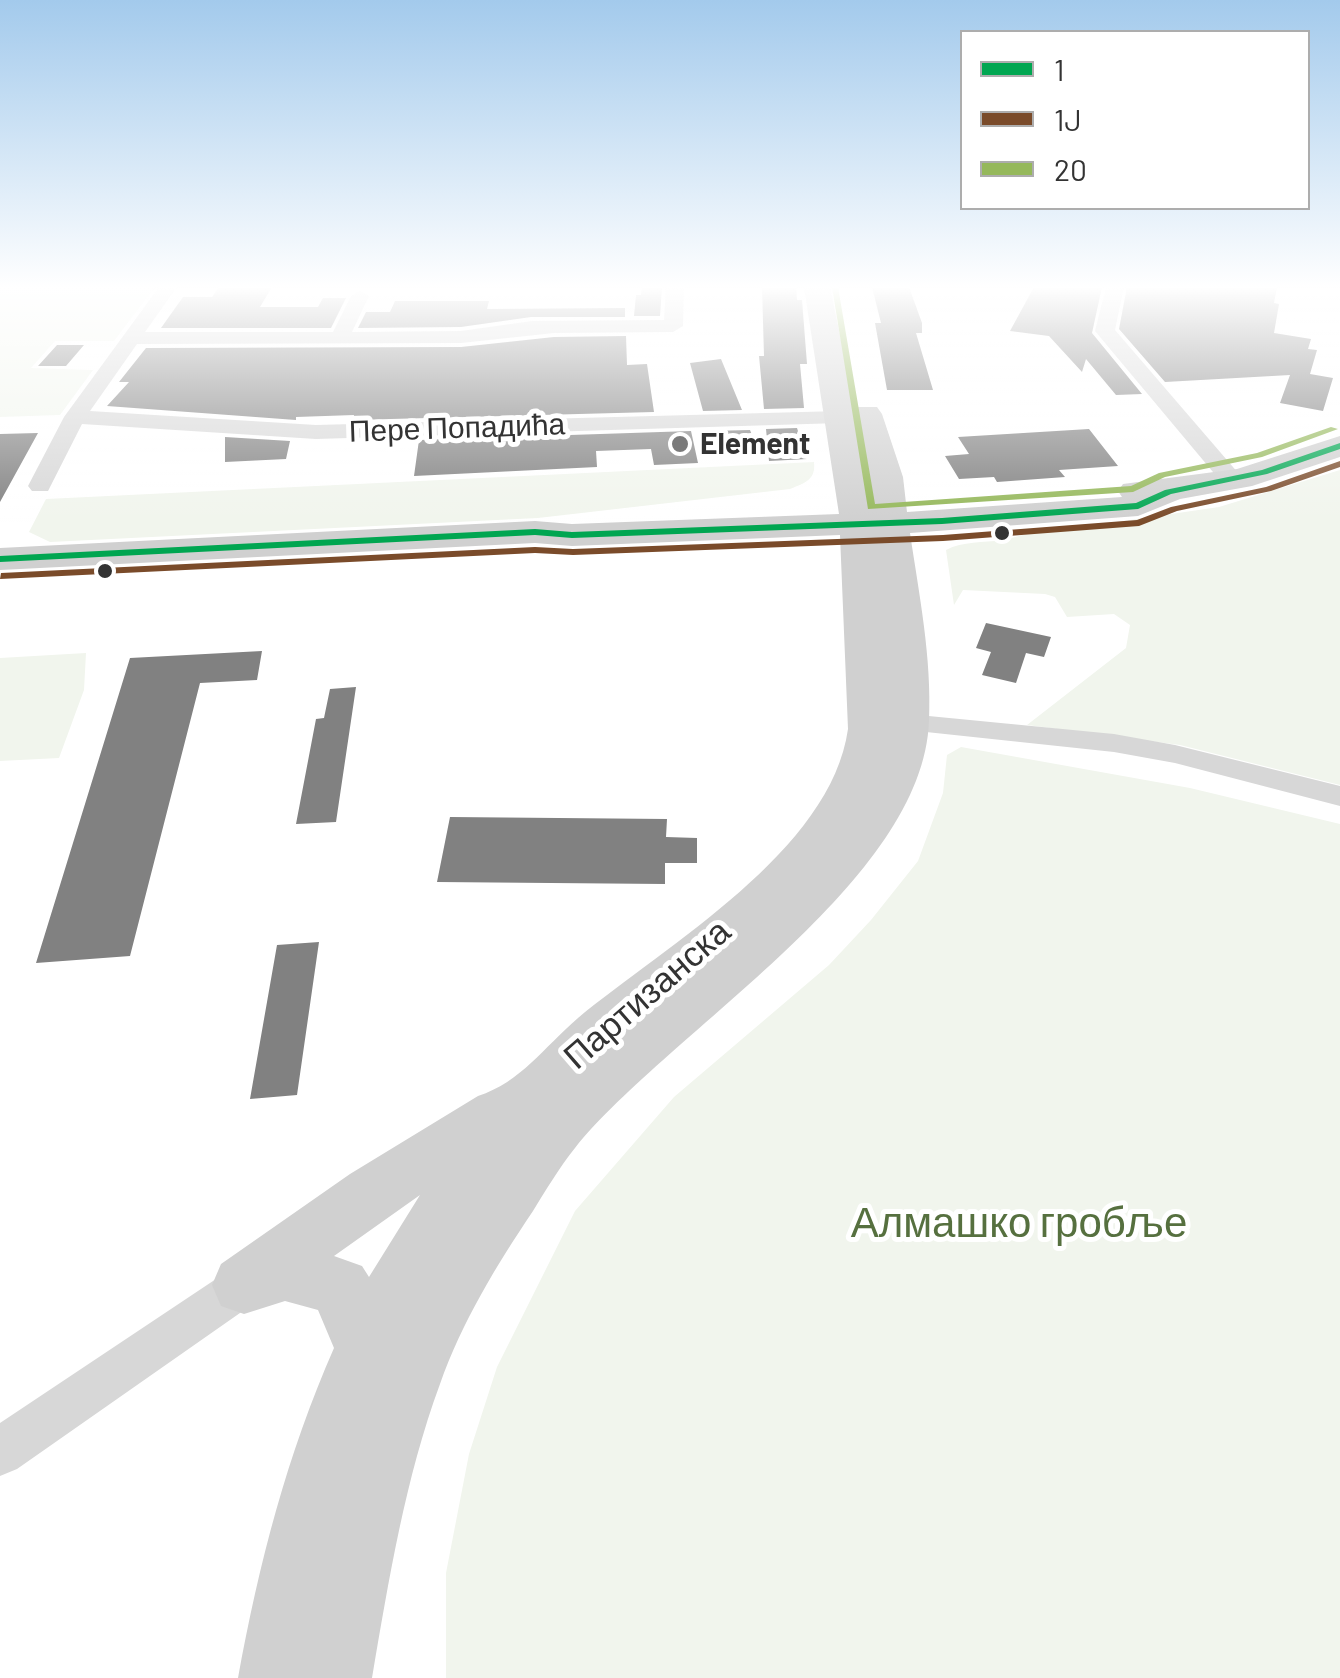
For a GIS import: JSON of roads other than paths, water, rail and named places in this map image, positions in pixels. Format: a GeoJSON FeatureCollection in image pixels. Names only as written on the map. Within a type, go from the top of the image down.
{"type":"FeatureCollection","features":[{"type":"Feature","properties":{"kind":"main road","name":"Партизанска"},"geometry":{"type":"LineString","coordinates":[[332,1678],[359,1535],[407,1379],[467,1256],[566,1119],[618,1065],[805,902],[870,826],[896,776],[908,723],[906,651],[873,515],[840,417],[831,365]]}},
{"type":"Feature","properties":{"kind":"main road","name":"Партизанска"},"geometry":{"type":"LineString","coordinates":[[278,1678],[284,1626],[329,1448],[366,1344],[414,1251],[454,1190],[536,1090],[781,877],[823,832],[848,795],[864,759],[872,726],[873,515],[886,478],[855,365]]}},
{"type":"Feature","properties":{"kind":"main road"},"geometry":{"type":"LineString","coordinates":[[0,560],[535,532],[572,535],[873,515],[1138,506],[1168,492],[1335,451]]}},
{"type":"Feature","properties":{"kind":"main road"},"geometry":{"type":"LineString","coordinates":[[244,1286],[372,1193],[536,1090]]}},
{"type":"Feature","properties":{"kind":"main road"},"geometry":{"type":"LineString","coordinates":[[244,1286],[285,1272],[319,1278],[338,1287],[354,1310],[366,1344]]}},
{"type":"Feature","properties":{"kind":"street"},"geometry":{"type":"LineString","coordinates":[[40,486],[75,417],[111,365]]}},
{"type":"Feature","properties":{"kind":"street"},"geometry":{"type":"LineString","coordinates":[[1134,365],[1230,479]]}},
{"type":"Feature","properties":{"kind":"street","name":"Пере Попадића"},"geometry":{"type":"LineString","coordinates":[[75,417],[316,432],[840,417]]}},
{"type":"Feature","properties":{"kind":"street"},"geometry":{"type":"LineString","coordinates":[[908,723],[1114,743],[1175,754],[1340,796]]}},
{"type":"Feature","properties":{"kind":"street"},"geometry":{"type":"LineString","coordinates":[[0,1452],[204,1308],[244,1286]]}},
{"type":"Feature","properties":{"kind":"place","name":"Element"},"geometry":{"type":"Point","coordinates":[680,444]}},
{"type":"Feature","properties":{"kind":"park label","name":"Алмашко гробље"},"geometry":{"type":"Point","coordinates":[1019,1223]}}]}
